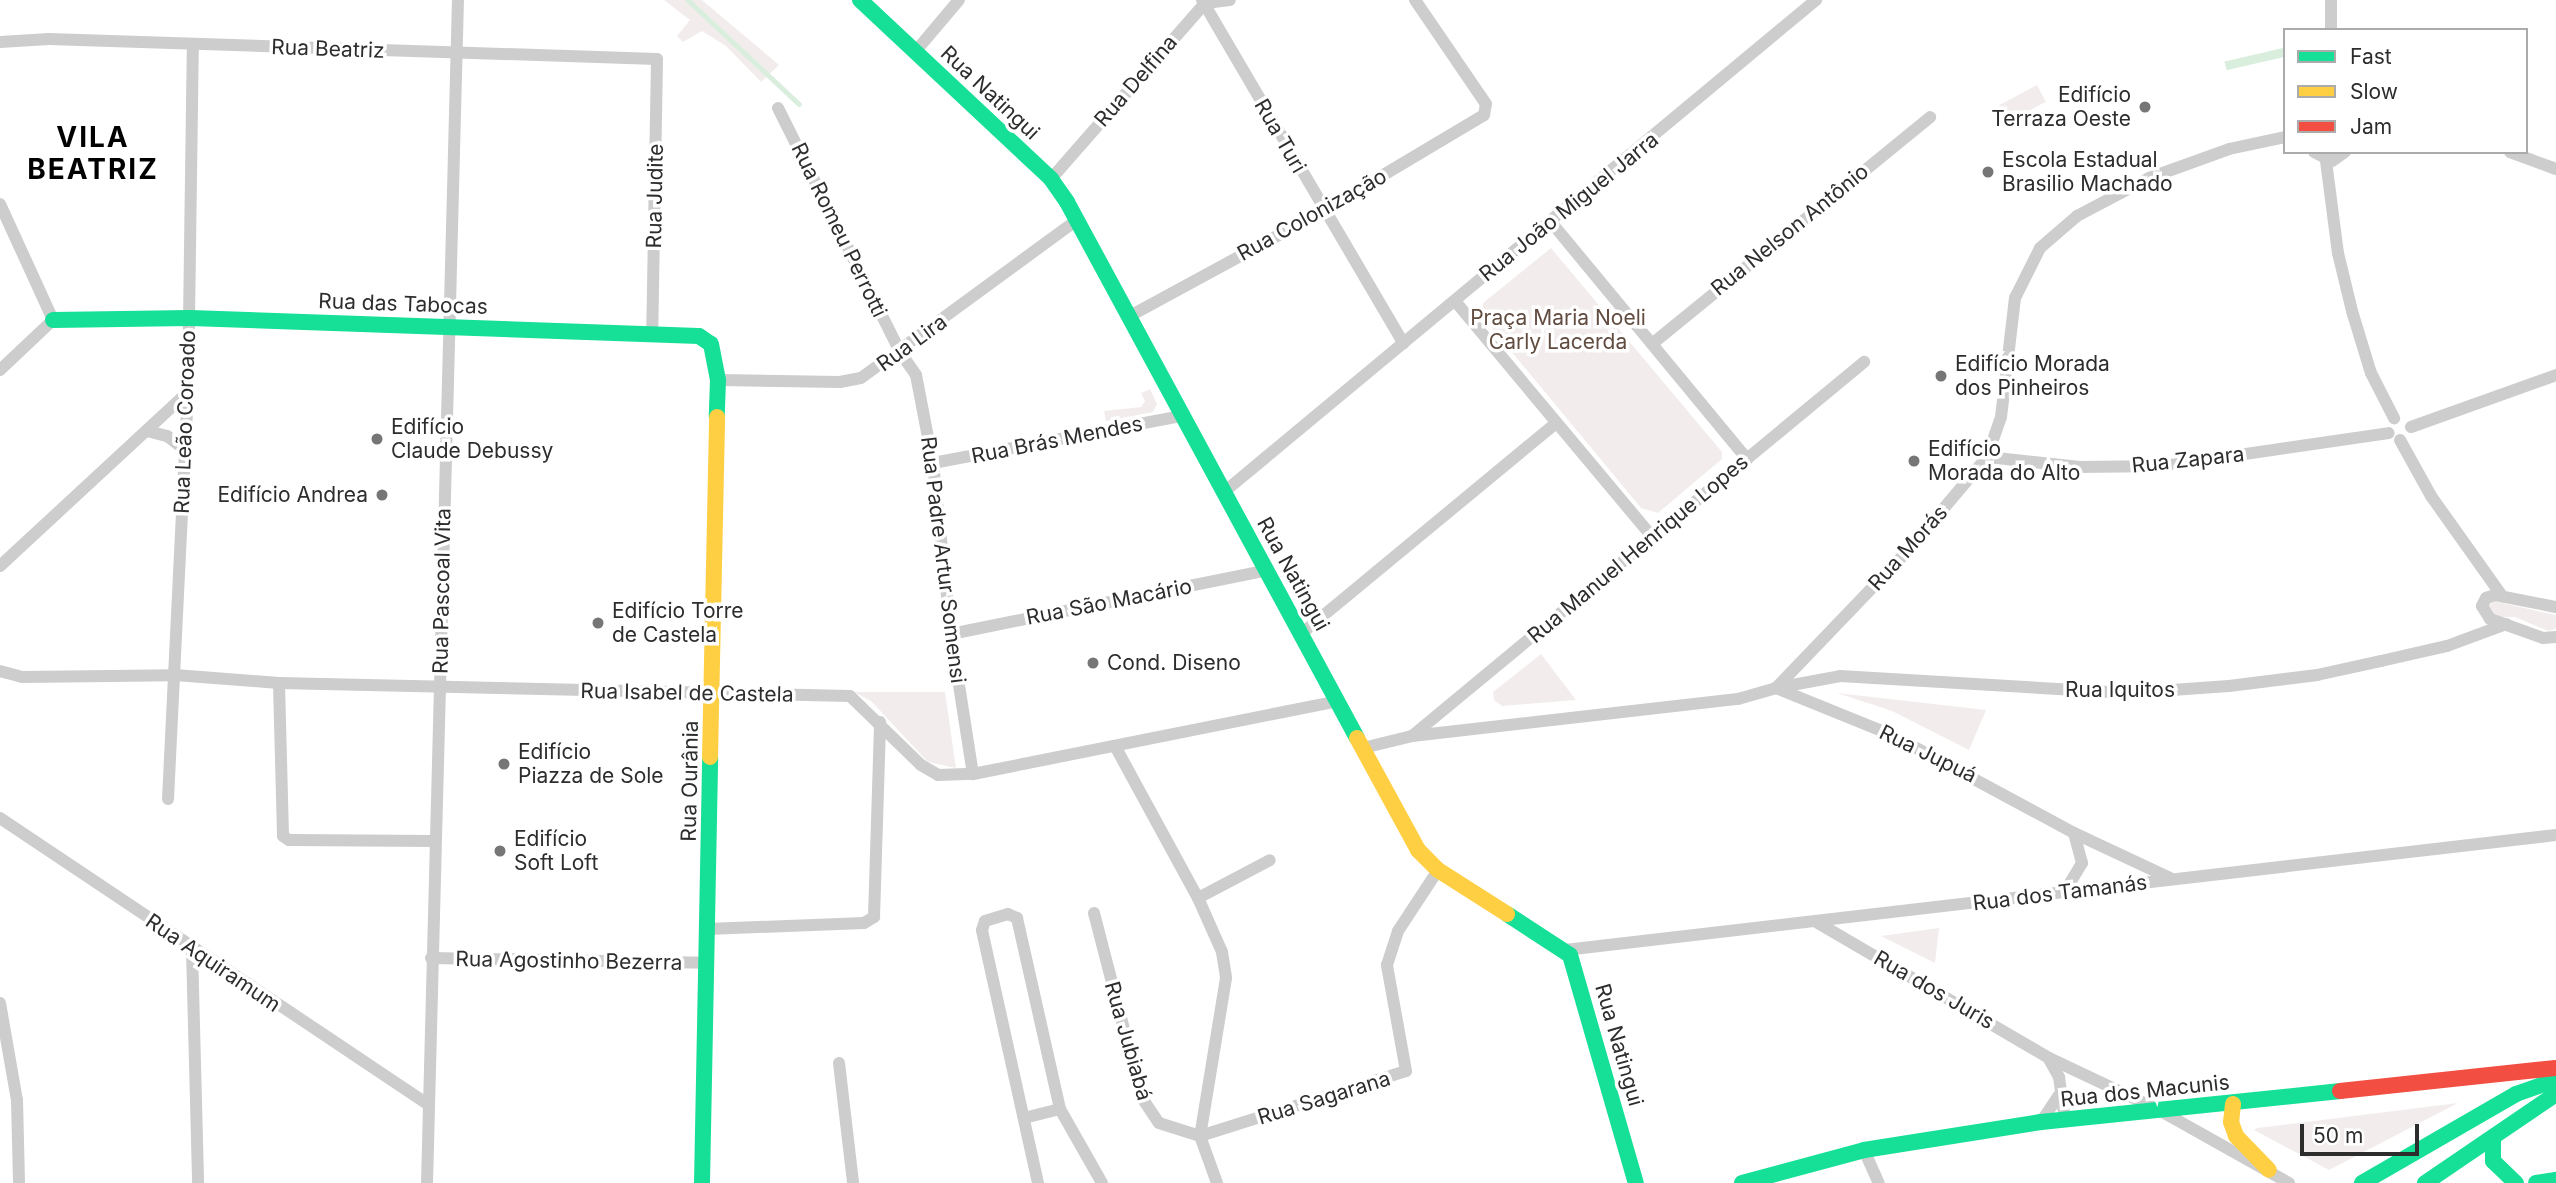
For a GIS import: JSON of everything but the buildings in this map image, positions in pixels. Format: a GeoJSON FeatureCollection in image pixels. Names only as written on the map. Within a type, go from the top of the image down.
{"type":"FeatureCollection","features":[{"type":"Feature","properties":{"kind":"main road","name":"Rua Natingui"},"geometry":{"type":"LineString","coordinates":[[860,0],[1051,179],[1077,220],[1409,835],[1438,870],[1565,950],[1574,962],[1636,1183]]}},
{"type":"Feature","properties":{"kind":"main road","name":"Rua das Tabocas"},"geometry":{"type":"LineString","coordinates":[[53,320],[190,318],[652,332],[705,339],[713,349],[718,380]]}},
{"type":"Feature","properties":{"kind":"main road","name":"Rua Ourânia"},"geometry":{"type":"LineString","coordinates":[[702,1183],[718,380]]}},
{"type":"Feature","properties":{"kind":"main road","name":"Rua dos Macunis"},"geometry":{"type":"LineString","coordinates":[[1742,1183],[1864,1150],[2041,1122],[2233,1104],[2556,1068]]}},
{"type":"Feature","properties":{"kind":"main road"},"geometry":{"type":"LineString","coordinates":[[2362,1183],[2516,1094],[2556,1080]]}},
{"type":"Feature","properties":{"kind":"main road"},"geometry":{"type":"LineString","coordinates":[[2424,1183],[2556,1094]]}},
{"type":"Feature","properties":{"kind":"main road"},"geometry":{"type":"LineString","coordinates":[[2233,1104],[2231,1122],[2236,1136],[2269,1170]]}},
{"type":"Feature","properties":{"kind":"main road"},"geometry":{"type":"LineString","coordinates":[[2493,1139],[2493,1161],[2516,1183]]}},
{"type":"Feature","properties":{"kind":"main road"},"geometry":{"type":"LineString","coordinates":[[2536,1183],[2556,1180]]}},
{"type":"Feature","properties":{"kind":"street","name":"Rua Pascoal Vita"},"geometry":{"type":"LineString","coordinates":[[427,1183],[431,958],[441,686],[447,326],[458,0]]}},
{"type":"Feature","properties":{"kind":"street"},"geometry":{"type":"LineString","coordinates":[[915,51],[959,0]]}},
{"type":"Feature","properties":{"kind":"street"},"geometry":{"type":"LineString","coordinates":[[1203,2],[1230,0]]}},
{"type":"Feature","properties":{"kind":"street","name":"Rua Colonização"},"geometry":{"type":"LineString","coordinates":[[1128,317],[1322,211],[1478,120],[1486,104],[1415,0]]}},
{"type":"Feature","properties":{"kind":"street","name":"Rua João Miguel Jarra"},"geometry":{"type":"LineString","coordinates":[[1224,492],[1816,0]]}},
{"type":"Feature","properties":{"kind":"street"},"geometry":{"type":"LineString","coordinates":[[2331,0],[2331,28]]}},
{"type":"Feature","properties":{"kind":"street","name":"Rua Delfina"},"geometry":{"type":"LineString","coordinates":[[1051,179],[1203,2]]}},
{"type":"Feature","properties":{"kind":"street","name":"Rua Turi"},"geometry":{"type":"LineString","coordinates":[[1203,2],[1322,211],[1403,343]]}},
{"type":"Feature","properties":{"kind":"street","name":"Rua Beatriz"},"geometry":{"type":"LineString","coordinates":[[0,43],[49,39],[657,60]]}},
{"type":"Feature","properties":{"kind":"street","name":"Rua Leão Coroado"},"geometry":{"type":"LineString","coordinates":[[169,799],[188,392],[193,46]]}},
{"type":"Feature","properties":{"kind":"street","name":"Rua Judite"},"geometry":{"type":"LineString","coordinates":[[652,332],[657,60]]}},
{"type":"Feature","properties":{"kind":"street","name":"Rua Romeu Perrotti"},"geometry":{"type":"LineString","coordinates":[[778,108],[900,352]]}},
{"type":"Feature","properties":{"kind":"street","name":"Rua Nelson Antônio"},"geometry":{"type":"LineString","coordinates":[[1652,344],[1930,117]]}},
{"type":"Feature","properties":{"kind":"street","name":"Rua Morás"},"geometry":{"type":"LineString","coordinates":[[1776,688],[1912,546],[1987,457],[2001,417],[2015,298],[2040,248],[2077,216],[2149,178],[2229,149],[2283,137]]}},
{"type":"Feature","properties":{"kind":"street"},"geometry":{"type":"LineString","coordinates":[[2317,154],[2326,161],[2338,253],[2352,311],[2371,373],[2394,418],[2394,436],[2431,496],[2502,596]]}},
{"type":"Feature","properties":{"kind":"street"},"geometry":{"type":"LineString","coordinates":[[2326,161],[2341,154]]}},
{"type":"Feature","properties":{"kind":"street"},"geometry":{"type":"LineString","coordinates":[[2515,154],[2556,169]]}},
{"type":"Feature","properties":{"kind":"street"},"geometry":{"type":"LineString","coordinates":[[0,370],[53,320],[1,211]]}},
{"type":"Feature","properties":{"kind":"street","name":"Rua Lira"},"geometry":{"type":"LineString","coordinates":[[718,380],[840,382],[861,379],[1077,220]]}},
{"type":"Feature","properties":{"kind":"street"},"geometry":{"type":"LineString","coordinates":[[1551,222],[1747,459]]}},
{"type":"Feature","properties":{"kind":"street"},"geometry":{"type":"LineString","coordinates":[[1455,301],[1652,537]]}},
{"type":"Feature","properties":{"kind":"street","name":"Rua Padre Artur Somensi"},"geometry":{"type":"LineString","coordinates":[[900,352],[916,374],[933,463],[951,634],[973,774]]}},
{"type":"Feature","properties":{"kind":"street","name":"Rua Manuel Henrique Lopes"},"geometry":{"type":"LineString","coordinates":[[1412,736],[1864,362]]}},
{"type":"Feature","properties":{"kind":"street"},"geometry":{"type":"LineString","coordinates":[[2394,436],[2411,427],[2556,375]]}},
{"type":"Feature","properties":{"kind":"street"},"geometry":{"type":"LineString","coordinates":[[0,566],[188,392]]}},
{"type":"Feature","properties":{"kind":"street","name":"Rua Brás Mendes"},"geometry":{"type":"LineString","coordinates":[[933,463],[1181,416]]}},
{"type":"Feature","properties":{"kind":"street"},"geometry":{"type":"LineString","coordinates":[[2394,418],[2405,418],[2411,427]]}},
{"type":"Feature","properties":{"kind":"street"},"geometry":{"type":"LineString","coordinates":[[1301,634],[1556,423]]}},
{"type":"Feature","properties":{"kind":"street"},"geometry":{"type":"LineString","coordinates":[[147,431],[167,436],[184,449]]}},
{"type":"Feature","properties":{"kind":"street","name":"Rua Zapara"},"geometry":{"type":"LineString","coordinates":[[1987,457],[2079,467],[2163,466],[2394,436]]}},
{"type":"Feature","properties":{"kind":"street","name":"Rua São Macário"},"geometry":{"type":"LineString","coordinates":[[951,634],[1267,570]]}},
{"type":"Feature","properties":{"kind":"street"},"geometry":{"type":"LineString","coordinates":[[2461,641],[2482,612],[2487,576]]}},
{"type":"Feature","properties":{"kind":"street"},"geometry":{"type":"LineString","coordinates":[[2486,598],[2502,596],[2523,603],[2555,606]]}},
{"type":"Feature","properties":{"kind":"street"},"geometry":{"type":"LineString","coordinates":[[2482,612],[2506,624],[2550,638],[2556,646]]}},
{"type":"Feature","properties":{"kind":"street","name":"Rua Iquitos"},"geometry":{"type":"LineString","coordinates":[[1776,688],[1840,677],[2130,693],[2317,676],[2461,641],[2506,624]]}},
{"type":"Feature","properties":{"kind":"street","name":"Rua Isabel de Castela"},"geometry":{"type":"LineString","coordinates":[[0,671],[22,677],[175,675],[279,682],[713,695],[850,696],[932,773],[973,774],[1337,701]]}},
{"type":"Feature","properties":{"kind":"street"},"geometry":{"type":"LineString","coordinates":[[279,682],[283,836],[289,840],[435,841]]}},
{"type":"Feature","properties":{"kind":"street"},"geometry":{"type":"LineString","coordinates":[[1363,748],[1412,736],[1738,699],[1776,688]]}},
{"type":"Feature","properties":{"kind":"street","name":"Rua Jupuá"},"geometry":{"type":"LineString","coordinates":[[1776,688],[1894,736],[2074,833],[2170,878]]}},
{"type":"Feature","properties":{"kind":"street"},"geometry":{"type":"LineString","coordinates":[[708,929],[864,923],[874,917],[880,722]]}},
{"type":"Feature","properties":{"kind":"street"},"geometry":{"type":"LineString","coordinates":[[1115,746],[1198,898],[1222,952],[1226,978],[1200,1136],[1217,1183]]}},
{"type":"Feature","properties":{"kind":"street","name":"Rua Aquiramum"},"geometry":{"type":"LineString","coordinates":[[0,818],[192,949],[429,1105]]}},
{"type":"Feature","properties":{"kind":"street"},"geometry":{"type":"LineString","coordinates":[[2064,893],[2082,863],[2074,833]]}},
{"type":"Feature","properties":{"kind":"street","name":"Rua dos Tamanás"},"geometry":{"type":"LineString","coordinates":[[1565,950],[1818,923],[2170,878],[2556,835]]}},
{"type":"Feature","properties":{"kind":"street"},"geometry":{"type":"LineString","coordinates":[[1198,898],[1270,860]]}},
{"type":"Feature","properties":{"kind":"street","name":"Rua Sagarana"},"geometry":{"type":"LineString","coordinates":[[1200,1136],[1403,1074],[1409,1064],[1392,1009],[1387,965],[1398,931],[1438,870]]}},
{"type":"Feature","properties":{"kind":"street","name":"Rua Jubiabá"},"geometry":{"type":"LineString","coordinates":[[1094,913],[1142,1098],[1159,1123],[1200,1136]]}},
{"type":"Feature","properties":{"kind":"street"},"geometry":{"type":"LineString","coordinates":[[1038,1183],[982,930],[985,922],[1008,914],[1017,918],[1060,1108],[1102,1183]]}},
{"type":"Feature","properties":{"kind":"street","name":"Rua dos Juris"},"geometry":{"type":"LineString","coordinates":[[1818,923],[2049,1058],[2158,1110],[2289,1183]]}},
{"type":"Feature","properties":{"kind":"street"},"geometry":{"type":"LineString","coordinates":[[192,949],[198,1183]]}},
{"type":"Feature","properties":{"kind":"street","name":"Rua Agostinho Bezerra"},"geometry":{"type":"LineString","coordinates":[[431,958],[707,963]]}},
{"type":"Feature","properties":{"kind":"street"},"geometry":{"type":"LineString","coordinates":[[0,1003],[17,1100],[19,1183]]}},
{"type":"Feature","properties":{"kind":"street"},"geometry":{"type":"LineString","coordinates":[[2049,1058],[2059,1077],[2059,1096],[2065,1120]]}},
{"type":"Feature","properties":{"kind":"street"},"geometry":{"type":"LineString","coordinates":[[839,1063],[853,1183]]}},
{"type":"Feature","properties":{"kind":"street"},"geometry":{"type":"LineString","coordinates":[[2041,1122],[2059,1096]]}},
{"type":"Feature","properties":{"kind":"street"},"geometry":{"type":"LineString","coordinates":[[1024,1118],[1060,1108]]}},
{"type":"Feature","properties":{"kind":"street"},"geometry":{"type":"LineString","coordinates":[[1864,1150],[1879,1183]]}},
{"type":"Feature","properties":{"kind":"green space"},"geometry":{"type":"Polygon","coordinates":[[[664,0],[702,0],[779,65],[761,82],[726,46],[702,31],[683,42],[677,36],[690,20],[664,0]]]}},
{"type":"Feature","properties":{"kind":"green space"},"geometry":{"type":"Polygon","coordinates":[[[2037,85],[2046,102],[2008,122],[1999,105],[2037,85]]]}},
{"type":"Feature","properties":{"kind":"green space","name":"Praça Maria Noeli Carly Lacerda"},"geometry":{"type":"Polygon","coordinates":[[[1551,248],[1722,452],[1722,459],[1658,513],[1641,508],[1482,316],[1483,303],[1551,248]]]}},
{"type":"Feature","properties":{"kind":"green space"},"geometry":{"type":"Polygon","coordinates":[[[1150,389],[1157,404],[1153,412],[1106,421],[1104,411],[1141,407],[1145,401],[1141,393],[1150,389]]]}},
{"type":"Feature","properties":{"kind":"green space"},"geometry":{"type":"Polygon","coordinates":[[[2493,601],[2556,615],[2556,629],[2548,631],[2515,617],[2493,617],[2487,607],[2493,601]]]}},
{"type":"Feature","properties":{"kind":"green space"},"geometry":{"type":"Polygon","coordinates":[[[1541,654],[1576,700],[1502,706],[1494,700],[1493,692],[1541,654]]]}},
{"type":"Feature","properties":{"kind":"green space"},"geometry":{"type":"Polygon","coordinates":[[[854,692],[945,692],[956,768],[928,762],[871,701],[854,692]]]}},
{"type":"Feature","properties":{"kind":"green space"},"geometry":{"type":"Polygon","coordinates":[[[1837,693],[1986,710],[1969,750],[1892,711],[1837,693]]]}},
{"type":"Feature","properties":{"kind":"green space"},"geometry":{"type":"Polygon","coordinates":[[[1939,928],[1935,963],[1881,936],[1939,928]]]}},
{"type":"Feature","properties":{"kind":"green space"},"geometry":{"type":"Polygon","coordinates":[[[2458,1103],[2329,1170],[2254,1130],[2257,1128],[2458,1103]]]}},
{"type":"Feature","properties":{"kind":"shaded area"},"geometry":{"type":"Polygon","coordinates":[[[2283,48],[2283,57],[2227,70],[2225,61],[2283,48]]]}},
{"type":"Feature","properties":{"kind":"waterway"},"geometry":{"type":"LineString","coordinates":[[688,0],[799,104]]}},
{"type":"Feature","properties":{"kind":"traffic: fast"},"geometry":{"type":"LineString","coordinates":[[860,0],[1051,179],[1067,202],[1357,738]]}},
{"type":"Feature","properties":{"kind":"traffic: fast"},"geometry":{"type":"LineString","coordinates":[[53,320],[190,318],[699,336],[711,344],[718,380],[717,417]]}},
{"type":"Feature","properties":{"kind":"traffic: fast"},"geometry":{"type":"LineString","coordinates":[[702,1183],[710,757]]}},
{"type":"Feature","properties":{"kind":"traffic: fast"},"geometry":{"type":"LineString","coordinates":[[1507,914],[1570,955],[1636,1183]]}},
{"type":"Feature","properties":{"kind":"traffic: fast"},"geometry":{"type":"LineString","coordinates":[[2362,1183],[2516,1094],[2556,1080]]}},
{"type":"Feature","properties":{"kind":"traffic: fast"},"geometry":{"type":"LineString","coordinates":[[1742,1183],[1864,1150],[2041,1122],[2340,1091]]}},
{"type":"Feature","properties":{"kind":"traffic: fast"},"geometry":{"type":"LineString","coordinates":[[2425,1183],[2556,1094]]}},
{"type":"Feature","properties":{"kind":"traffic: fast"},"geometry":{"type":"LineString","coordinates":[[2493,1139],[2493,1161],[2516,1183]]}},
{"type":"Feature","properties":{"kind":"traffic: fast"},"geometry":{"type":"LineString","coordinates":[[2536,1183],[2556,1180]]}},
{"type":"Feature","properties":{"kind":"traffic: slow"},"geometry":{"type":"LineString","coordinates":[[710,757],[717,417]]}},
{"type":"Feature","properties":{"kind":"traffic: slow"},"geometry":{"type":"LineString","coordinates":[[1357,738],[1418,850],[1438,870],[1507,914]]}},
{"type":"Feature","properties":{"kind":"traffic: slow"},"geometry":{"type":"LineString","coordinates":[[2233,1104],[2231,1122],[2236,1136],[2269,1170]]}},
{"type":"Feature","properties":{"kind":"traffic: jam"},"geometry":{"type":"LineString","coordinates":[[2340,1091],[2556,1068]]}},
{"type":"Feature","properties":{"kind":"place","name":"Edifício Terraza Oeste"},"geometry":{"type":"Point","coordinates":[2145,107]}},
{"type":"Feature","properties":{"kind":"place","name":"Escola Estadual Brasilio Machado"},"geometry":{"type":"Point","coordinates":[1988,172]}},
{"type":"Feature","properties":{"kind":"place","name":"Edifício Morada dos Pinheiros"},"geometry":{"type":"Point","coordinates":[1941,376]}},
{"type":"Feature","properties":{"kind":"place","name":"Edifício Claude Debussy"},"geometry":{"type":"Point","coordinates":[377,439]}},
{"type":"Feature","properties":{"kind":"place","name":"Edifício Morada do Alto"},"geometry":{"type":"Point","coordinates":[1914,461]}},
{"type":"Feature","properties":{"kind":"place","name":"Edifício Andrea"},"geometry":{"type":"Point","coordinates":[382,495]}},
{"type":"Feature","properties":{"kind":"place","name":"Edifício Torre de Castela"},"geometry":{"type":"Point","coordinates":[598,623]}},
{"type":"Feature","properties":{"kind":"place","name":"Cond. Diseno"},"geometry":{"type":"Point","coordinates":[1093,663]}},
{"type":"Feature","properties":{"kind":"place","name":"Edifício Piazza de Sole"},"geometry":{"type":"Point","coordinates":[504,764]}},
{"type":"Feature","properties":{"kind":"place","name":"Edifício Soft Loft"},"geometry":{"type":"Point","coordinates":[500,851]}},
{"type":"Feature","properties":{"kind":"district","name":"VILA BEATRIZ"},"geometry":{"type":"Point","coordinates":[93,153]}}]}
